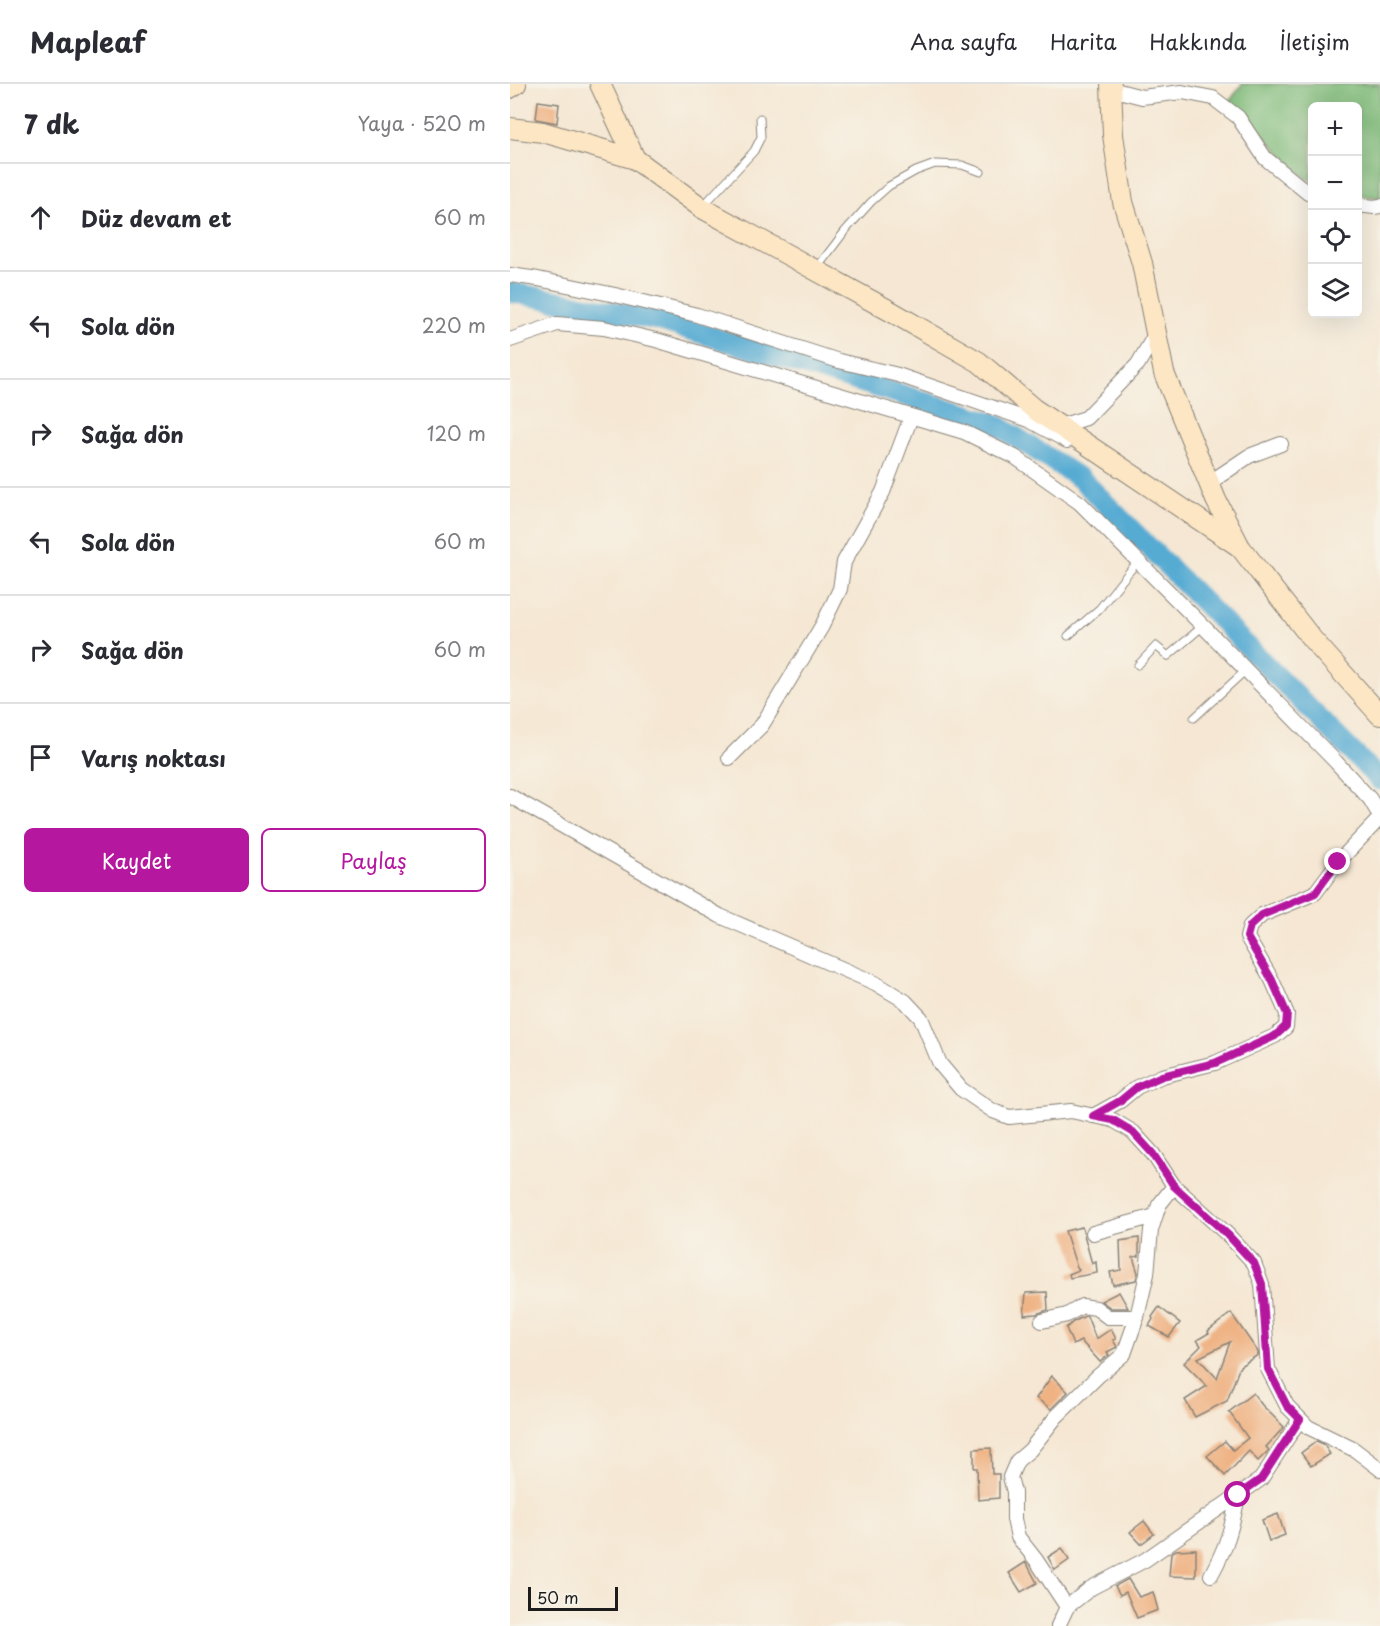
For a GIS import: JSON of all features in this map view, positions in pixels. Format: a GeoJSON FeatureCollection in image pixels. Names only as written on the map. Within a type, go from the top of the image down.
{"type":"FeatureCollection","features":[{"type":"Feature","properties":{"kind":"street"},"geometry":{"type":"LineString","coordinates":[[510,88],[516,84]]}},
{"type":"Feature","properties":{"kind":"street"},"geometry":{"type":"LineString","coordinates":[[600,84],[635,159]]}},
{"type":"Feature","properties":{"kind":"street"},"geometry":{"type":"LineString","coordinates":[[1308,193],[1265,158],[1238,117],[1213,98],[1182,92],[1142,97],[1111,87],[1113,135],[1123,202],[1142,262],[1164,372],[1209,483],[1240,547],[1312,639],[1380,715]]}},
{"type":"Feature","properties":{"kind":"street"},"geometry":{"type":"LineString","coordinates":[[510,128],[543,132],[635,159],[702,208],[979,362],[1034,409],[1240,547]]}},
{"type":"Feature","properties":{"kind":"street"},"geometry":{"type":"LineString","coordinates":[[1362,206],[1380,206]]}},
{"type":"Feature","properties":{"kind":"street"},"geometry":{"type":"LineString","coordinates":[[510,275],[538,279],[697,315],[839,361],[898,375],[1029,420],[1097,458],[1117,465]]}},
{"type":"Feature","properties":{"kind":"street"},"geometry":{"type":"LineString","coordinates":[[510,340],[556,324],[604,327],[656,340],[964,432],[1014,457],[1080,503],[1370,799],[1380,817],[1338,862],[1315,893],[1262,915],[1250,926],[1247,937],[1272,980],[1287,1014],[1286,1026],[1275,1036],[1215,1063],[1162,1076],[1137,1087],[1120,1101],[1093,1116]]}},
{"type":"Feature","properties":{"kind":"street"},"geometry":{"type":"LineString","coordinates":[[1060,426],[1086,418],[1138,364],[1156,333]]}},
{"type":"Feature","properties":{"kind":"street"},"geometry":{"type":"LineString","coordinates":[[729,758],[762,725],[822,626],[840,589],[844,562],[883,492],[911,417]]}},
{"type":"Feature","properties":{"kind":"street"},"geometry":{"type":"LineString","coordinates":[[1209,483],[1249,456],[1281,444]]}},
{"type":"Feature","properties":{"kind":"street"},"geometry":{"type":"LineString","coordinates":[[510,796],[720,916],[875,983],[905,1001],[921,1018],[940,1064],[961,1089],[993,1111],[1009,1117],[1071,1111],[1113,1120],[1133,1132],[1153,1154],[1174,1186],[1228,1235],[1254,1263],[1262,1284],[1268,1369],[1287,1406],[1308,1427],[1355,1450],[1380,1469]]}},
{"type":"Feature","properties":{"kind":"street"},"geometry":{"type":"LineString","coordinates":[[1067,1607],[1018,1537],[1014,1519],[1014,1492],[1010,1477],[1017,1461],[1030,1450],[1056,1417],[1124,1354],[1137,1317],[1147,1274],[1150,1230],[1159,1205],[1174,1186]]}},
{"type":"Feature","properties":{"kind":"street"},"geometry":{"type":"LineString","coordinates":[[1093,1233],[1155,1216]]}},
{"type":"Feature","properties":{"kind":"street"},"geometry":{"type":"LineString","coordinates":[[1042,1321],[1067,1315],[1082,1306],[1096,1308],[1108,1317],[1137,1317]]}},
{"type":"Feature","properties":{"kind":"street"},"geometry":{"type":"LineString","coordinates":[[1058,1626],[1067,1607],[1091,1588],[1145,1560],[1261,1479],[1300,1419]]}},
{"type":"Feature","properties":{"kind":"street"},"geometry":{"type":"LineString","coordinates":[[1212,1575],[1233,1526],[1238,1495]]}},
{"type":"Feature","properties":{"kind":"lane"},"geometry":{"type":"LineString","coordinates":[[702,208],[754,151],[761,137],[760,118]]}},
{"type":"Feature","properties":{"kind":"lane"},"geometry":{"type":"LineString","coordinates":[[816,270],[845,231],[889,186],[916,171],[935,164],[962,165],[981,172]]}},
{"type":"Feature","properties":{"kind":"lane"},"geometry":{"type":"LineString","coordinates":[[1068,636],[1099,609],[1138,561]]}},
{"type":"Feature","properties":{"kind":"lane"},"geometry":{"type":"LineString","coordinates":[[1138,665],[1156,646],[1168,656],[1203,626]]}},
{"type":"Feature","properties":{"kind":"lane"},"geometry":{"type":"LineString","coordinates":[[1194,718],[1246,670]]}},
{"type":"Feature","properties":{"kind":"green space"},"geometry":{"type":"Polygon","coordinates":[[[1242,84],[1380,84],[1380,198],[1362,196],[1362,102],[1308,102],[1308,179],[1230,101],[1242,84]]]}},
{"type":"Feature","properties":{"kind":"building"},"geometry":{"type":"Polygon","coordinates":[[[538,101],[559,104],[557,123],[536,119],[538,101]]]}},
{"type":"Feature","properties":{"kind":"building"},"geometry":{"type":"Polygon","coordinates":[[[1082,1227],[1092,1264],[1096,1262],[1097,1273],[1070,1278],[1069,1274],[1079,1270],[1065,1231],[1082,1227]]]}},
{"type":"Feature","properties":{"kind":"building"},"geometry":{"type":"Polygon","coordinates":[[[1139,1238],[1139,1256],[1133,1257],[1138,1273],[1136,1280],[1113,1285],[1110,1272],[1121,1270],[1120,1241],[1139,1238]]]}},
{"type":"Feature","properties":{"kind":"building"},"geometry":{"type":"Polygon","coordinates":[[[1047,1292],[1048,1310],[1024,1315],[1026,1293],[1047,1292]]]}},
{"type":"Feature","properties":{"kind":"building"},"geometry":{"type":"Polygon","coordinates":[[[1119,1292],[1128,1308],[1111,1308],[1101,1301],[1119,1292]]]}},
{"type":"Feature","properties":{"kind":"building"},"geometry":{"type":"Polygon","coordinates":[[[1159,1307],[1180,1323],[1169,1337],[1149,1326],[1159,1307]]]}},
{"type":"Feature","properties":{"kind":"building"},"geometry":{"type":"Polygon","coordinates":[[[1231,1313],[1258,1355],[1240,1366],[1227,1401],[1195,1417],[1185,1400],[1207,1386],[1184,1363],[1201,1346],[1197,1340],[1209,1333],[1208,1331],[1231,1313]],[[1230,1342],[1198,1358],[1217,1378],[1230,1342]]]}},
{"type":"Feature","properties":{"kind":"building"},"geometry":{"type":"Polygon","coordinates":[[[1087,1316],[1096,1339],[1111,1329],[1116,1339],[1113,1340],[1117,1347],[1107,1352],[1109,1355],[1100,1362],[1081,1341],[1073,1345],[1066,1328],[1087,1316]]]}},
{"type":"Feature","properties":{"kind":"building"},"geometry":{"type":"Polygon","coordinates":[[[1052,1376],[1068,1392],[1051,1409],[1036,1398],[1052,1376]]]}},
{"type":"Feature","properties":{"kind":"building"},"geometry":{"type":"Polygon","coordinates":[[[1253,1393],[1284,1427],[1266,1447],[1269,1450],[1258,1461],[1249,1451],[1225,1476],[1207,1456],[1225,1441],[1233,1450],[1248,1438],[1229,1412],[1253,1393]]]}},
{"type":"Feature","properties":{"kind":"building"},"geometry":{"type":"Polygon","coordinates":[[[1317,1441],[1324,1445],[1330,1454],[1311,1466],[1301,1453],[1317,1441]]]}},
{"type":"Feature","properties":{"kind":"building"},"geometry":{"type":"Polygon","coordinates":[[[991,1448],[992,1474],[999,1474],[999,1498],[978,1500],[974,1449],[991,1448]]]}},
{"type":"Feature","properties":{"kind":"building"},"geometry":{"type":"Polygon","coordinates":[[[1278,1514],[1285,1535],[1269,1541],[1262,1520],[1278,1514]]]}},
{"type":"Feature","properties":{"kind":"building"},"geometry":{"type":"Polygon","coordinates":[[[1144,1521],[1154,1534],[1141,1544],[1130,1532],[1144,1521]]]}},
{"type":"Feature","properties":{"kind":"building"},"geometry":{"type":"Polygon","coordinates":[[[1062,1548],[1069,1560],[1055,1570],[1048,1557],[1062,1548]]]}},
{"type":"Feature","properties":{"kind":"building"},"geometry":{"type":"Polygon","coordinates":[[[1196,1549],[1196,1577],[1169,1576],[1171,1553],[1176,1550],[1196,1549]]]}},
{"type":"Feature","properties":{"kind":"building"},"geometry":{"type":"Polygon","coordinates":[[[1026,1562],[1037,1583],[1021,1592],[1009,1573],[1026,1562]]]}},
{"type":"Feature","properties":{"kind":"building"},"geometry":{"type":"Polygon","coordinates":[[[1128,1579],[1139,1597],[1153,1592],[1158,1610],[1137,1618],[1126,1592],[1120,1595],[1115,1586],[1128,1579]]]}},
{"type":"Feature","properties":{"kind":"waterway"},"geometry":{"type":"LineString","coordinates":[[510,292],[658,320],[994,423],[1081,479],[1380,780]]}},
{"type":"Feature","properties":{"kind":"route"},"geometry":{"type":"LineString","coordinates":[[1238,1495],[1261,1479],[1300,1419],[1287,1406],[1268,1369],[1262,1284],[1254,1263],[1228,1235],[1174,1186],[1153,1154],[1133,1132],[1113,1120],[1093,1116],[1120,1101],[1137,1087],[1162,1076],[1215,1063],[1275,1036],[1286,1026],[1287,1014],[1272,980],[1247,937],[1250,926],[1262,915],[1315,893],[1338,862]]}}]}
